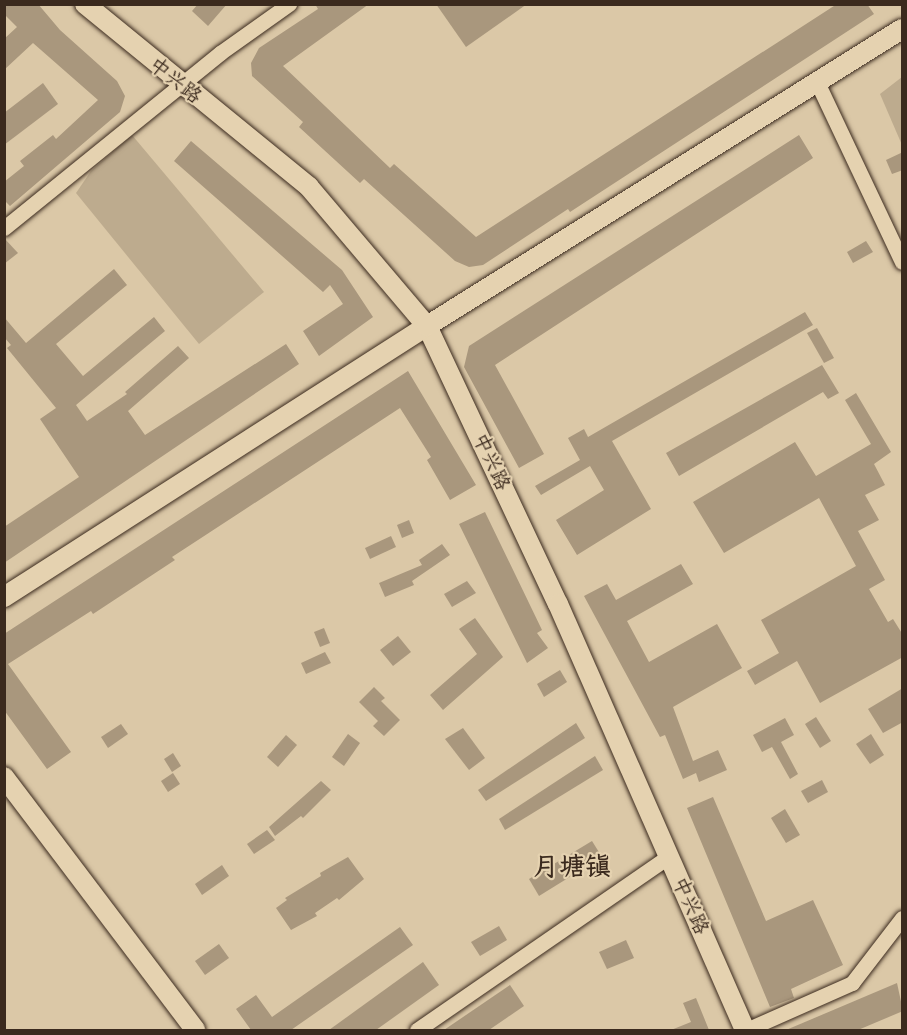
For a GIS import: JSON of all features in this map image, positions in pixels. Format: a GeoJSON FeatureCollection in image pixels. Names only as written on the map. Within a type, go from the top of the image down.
{"type":"FeatureCollection","features":[{"type":"Feature","properties":{"kind":"main road","name":"中兴路"},"geometry":{"type":"LineString","coordinates":[[85,4],[309,187],[427,326],[558,603],[745,1030]]}},
{"type":"Feature","properties":{"kind":"main road"},"geometry":{"type":"LineString","coordinates":[[4,597],[427,326],[903,29]]}},
{"type":"Feature","properties":{"kind":"main road"},"geometry":{"type":"LineString","coordinates":[[4,777],[195,1030]]}},
{"type":"Feature","properties":{"kind":"street"},"geometry":{"type":"LineString","coordinates":[[4,228],[183,86],[220,53],[289,4]]}},
{"type":"Feature","properties":{"kind":"street"},"geometry":{"type":"LineString","coordinates":[[817,82],[903,262]]}},
{"type":"Feature","properties":{"kind":"street"},"geometry":{"type":"LineString","coordinates":[[417,1030],[669,856]]}},
{"type":"Feature","properties":{"kind":"street"},"geometry":{"type":"LineString","coordinates":[[745,1030],[852,983],[903,918]]}},
{"type":"Feature","properties":{"kind":"shaded area"},"geometry":{"type":"Polygon","coordinates":[[[902,77],[902,145],[880,94],[902,77]]]}},
{"type":"Feature","properties":{"kind":"shaded area"},"geometry":{"type":"Polygon","coordinates":[[[132,135],[264,292],[199,344],[76,193],[91,171],[132,135]]]}},
{"type":"Feature","properties":{"kind":"building"},"geometry":{"type":"Polygon","coordinates":[[[4,4],[38,4],[60,30],[117,81],[125,96],[120,112],[10,206],[4,200],[4,182],[24,166],[20,161],[53,135],[56,139],[98,100],[33,43],[4,70],[4,39],[17,27],[4,14],[4,4]]]}},
{"type":"Feature","properties":{"kind":"building"},"geometry":{"type":"Polygon","coordinates":[[[198,4],[227,4],[208,26],[192,11],[198,4]]]}},
{"type":"Feature","properties":{"kind":"building"},"geometry":{"type":"Polygon","coordinates":[[[315,4],[369,4],[283,66],[390,168],[394,164],[476,237],[837,4],[867,4],[874,14],[570,212],[568,209],[483,265],[469,267],[455,261],[364,179],[360,183],[299,127],[303,122],[252,76],[251,63],[259,48],[318,9],[315,4]]]}},
{"type":"Feature","properties":{"kind":"building"},"geometry":{"type":"Polygon","coordinates":[[[436,4],[527,4],[466,47],[436,4]]]}},
{"type":"Feature","properties":{"kind":"building"},"geometry":{"type":"Polygon","coordinates":[[[43,83],[58,104],[4,145],[4,113],[43,83]]]}},
{"type":"Feature","properties":{"kind":"building"},"geometry":{"type":"Polygon","coordinates":[[[799,135],[813,158],[495,365],[544,454],[519,468],[464,367],[469,346],[799,135]]]}},
{"type":"Feature","properties":{"kind":"building"},"geometry":{"type":"Polygon","coordinates":[[[191,141],[342,270],[373,317],[319,356],[303,331],[343,304],[330,285],[323,292],[174,161],[191,141]]]}},
{"type":"Feature","properties":{"kind":"building"},"geometry":{"type":"Polygon","coordinates":[[[903,152],[903,170],[892,174],[886,160],[903,152]]]}},
{"type":"Feature","properties":{"kind":"building"},"geometry":{"type":"Polygon","coordinates":[[[4,238],[18,253],[4,264],[4,238]]]}},
{"type":"Feature","properties":{"kind":"building"},"geometry":{"type":"Polygon","coordinates":[[[866,241],[873,252],[853,263],[847,252],[866,241]]]}},
{"type":"Feature","properties":{"kind":"building"},"geometry":{"type":"Polygon","coordinates":[[[114,269],[127,285],[56,344],[83,376],[154,317],[165,331],[76,405],[87,421],[127,394],[125,392],[178,346],[189,358],[128,411],[145,435],[286,344],[299,364],[4,563],[4,527],[79,477],[40,419],[56,408],[7,348],[11,345],[4,337],[4,317],[26,343],[114,269]]]}},
{"type":"Feature","properties":{"kind":"building"},"geometry":{"type":"Polygon","coordinates":[[[805,312],[813,325],[612,441],[651,509],[577,555],[556,520],[604,490],[590,466],[541,495],[535,486],[580,460],[568,438],[584,429],[588,437],[805,312]]]}},
{"type":"Feature","properties":{"kind":"building"},"geometry":{"type":"Polygon","coordinates":[[[817,328],[834,358],[824,363],[807,333],[817,328]]]}},
{"type":"Feature","properties":{"kind":"building"},"geometry":{"type":"Polygon","coordinates":[[[822,365],[839,393],[828,399],[823,392],[679,476],[666,453],[822,365]]]}},
{"type":"Feature","properties":{"kind":"building"},"geometry":{"type":"Polygon","coordinates":[[[408,371],[476,485],[450,500],[427,460],[431,457],[400,408],[172,557],[175,560],[93,614],[91,611],[8,664],[71,752],[47,769],[4,710],[4,634],[408,371]]]}},
{"type":"Feature","properties":{"kind":"building"},"geometry":{"type":"Polygon","coordinates":[[[856,393],[891,452],[874,464],[885,485],[865,495],[879,520],[858,531],[885,580],[869,589],[888,622],[893,619],[903,635],[903,657],[820,703],[797,661],[755,685],[747,671],[779,653],[761,620],[856,566],[819,498],[724,553],[693,502],[795,442],[816,476],[871,444],[845,400],[856,393]]]}},
{"type":"Feature","properties":{"kind":"building"},"geometry":{"type":"Polygon","coordinates":[[[485,512],[542,630],[537,633],[548,648],[527,663],[459,524],[485,512]]]}},
{"type":"Feature","properties":{"kind":"building"},"geometry":{"type":"Polygon","coordinates":[[[409,520],[414,533],[402,538],[397,525],[409,520]]]}},
{"type":"Feature","properties":{"kind":"building"},"geometry":{"type":"Polygon","coordinates":[[[391,536],[396,547],[370,559],[365,548],[391,536]]]}},
{"type":"Feature","properties":{"kind":"building"},"geometry":{"type":"Polygon","coordinates":[[[442,544],[450,555],[412,581],[414,585],[385,597],[379,583],[422,565],[419,560],[442,544]]]}},
{"type":"Feature","properties":{"kind":"building"},"geometry":{"type":"Polygon","coordinates":[[[681,564],[693,584],[627,621],[649,662],[717,624],[742,668],[673,707],[693,761],[718,750],[727,770],[699,782],[696,773],[683,779],[665,735],[660,737],[584,596],[607,584],[616,600],[681,564]]]}},
{"type":"Feature","properties":{"kind":"building"},"geometry":{"type":"Polygon","coordinates":[[[467,581],[476,593],[452,607],[444,594],[467,581]]]}},
{"type":"Feature","properties":{"kind":"building"},"geometry":{"type":"Polygon","coordinates":[[[475,618],[503,657],[443,710],[430,695],[477,654],[459,629],[475,618]]]}},
{"type":"Feature","properties":{"kind":"building"},"geometry":{"type":"Polygon","coordinates":[[[324,628],[330,643],[320,647],[314,632],[324,628]]]}},
{"type":"Feature","properties":{"kind":"building"},"geometry":{"type":"Polygon","coordinates":[[[398,636],[411,652],[393,666],[380,650],[398,636]]]}},
{"type":"Feature","properties":{"kind":"building"},"geometry":{"type":"Polygon","coordinates":[[[325,652],[331,663],[306,674],[301,663],[325,652]]]}},
{"type":"Feature","properties":{"kind":"building"},"geometry":{"type":"Polygon","coordinates":[[[560,670],[567,682],[544,697],[537,684],[560,670]]]}},
{"type":"Feature","properties":{"kind":"building"},"geometry":{"type":"Polygon","coordinates":[[[374,687],[385,698],[381,701],[400,720],[384,736],[373,726],[378,721],[359,702],[374,687]]]}},
{"type":"Feature","properties":{"kind":"building"},"geometry":{"type":"Polygon","coordinates":[[[903,688],[903,722],[883,733],[868,709],[903,688]]]}},
{"type":"Feature","properties":{"kind":"building"},"geometry":{"type":"Polygon","coordinates":[[[816,717],[831,741],[820,748],[805,724],[816,717]]]}},
{"type":"Feature","properties":{"kind":"building"},"geometry":{"type":"Polygon","coordinates":[[[785,718],[794,735],[781,742],[798,774],[790,779],[772,747],[762,752],[753,735],[785,718]]]}},
{"type":"Feature","properties":{"kind":"building"},"geometry":{"type":"Polygon","coordinates":[[[576,723],[585,738],[486,801],[478,790],[576,723]]]}},
{"type":"Feature","properties":{"kind":"building"},"geometry":{"type":"Polygon","coordinates":[[[121,724],[128,734],[108,748],[101,737],[121,724]]]}},
{"type":"Feature","properties":{"kind":"building"},"geometry":{"type":"Polygon","coordinates":[[[463,728],[485,758],[469,770],[445,739],[463,728]]]}},
{"type":"Feature","properties":{"kind":"building"},"geometry":{"type":"Polygon","coordinates":[[[348,734],[360,743],[344,766],[332,757],[348,734]]]}},
{"type":"Feature","properties":{"kind":"building"},"geometry":{"type":"Polygon","coordinates":[[[871,734],[884,755],[870,764],[856,744],[871,734]]]}},
{"type":"Feature","properties":{"kind":"building"},"geometry":{"type":"Polygon","coordinates":[[[286,735],[297,745],[278,767],[267,757],[286,735]]]}},
{"type":"Feature","properties":{"kind":"building"},"geometry":{"type":"Polygon","coordinates":[[[173,753],[181,766],[172,772],[164,759],[173,753]]]}},
{"type":"Feature","properties":{"kind":"building"},"geometry":{"type":"Polygon","coordinates":[[[595,756],[603,770],[505,830],[499,819],[595,756]]]}},
{"type":"Feature","properties":{"kind":"building"},"geometry":{"type":"Polygon","coordinates":[[[173,773],[180,784],[168,792],[161,781],[173,773]]]}},
{"type":"Feature","properties":{"kind":"building"},"geometry":{"type":"Polygon","coordinates":[[[822,780],[828,792],[808,803],[801,791],[822,780]]]}},
{"type":"Feature","properties":{"kind":"building"},"geometry":{"type":"Polygon","coordinates":[[[321,781],[331,790],[303,818],[301,816],[275,836],[269,827],[321,781]]]}},
{"type":"Feature","properties":{"kind":"building"},"geometry":{"type":"Polygon","coordinates":[[[713,797],[766,921],[813,900],[843,965],[791,989],[794,998],[770,1007],[687,808],[713,797]]]}},
{"type":"Feature","properties":{"kind":"building"},"geometry":{"type":"Polygon","coordinates":[[[785,809],[800,835],[786,843],[771,818],[785,809]]]}},
{"type":"Feature","properties":{"kind":"building"},"geometry":{"type":"Polygon","coordinates":[[[267,830],[275,840],[254,854],[247,844],[267,830]]]}},
{"type":"Feature","properties":{"kind":"building"},"geometry":{"type":"Polygon","coordinates":[[[592,841],[602,857],[539,896],[529,879],[592,841]]]}},
{"type":"Feature","properties":{"kind":"building"},"geometry":{"type":"Polygon","coordinates":[[[348,857],[364,879],[339,900],[337,898],[315,913],[317,916],[291,930],[276,908],[287,900],[285,898],[321,876],[320,873],[348,857]]]}},
{"type":"Feature","properties":{"kind":"building"},"geometry":{"type":"Polygon","coordinates":[[[222,865],[229,876],[202,895],[195,884],[222,865]]]}},
{"type":"Feature","properties":{"kind":"building"},"geometry":{"type":"Polygon","coordinates":[[[499,926],[507,940],[480,956],[471,942],[499,926]]]}},
{"type":"Feature","properties":{"kind":"building"},"geometry":{"type":"Polygon","coordinates":[[[400,927],[413,945],[291,1030],[251,1030],[236,1009],[256,995],[272,1017],[400,927]]]}},
{"type":"Feature","properties":{"kind":"building"},"geometry":{"type":"Polygon","coordinates":[[[626,940],[634,958],[607,969],[599,952],[626,940]]]}},
{"type":"Feature","properties":{"kind":"building"},"geometry":{"type":"Polygon","coordinates":[[[219,944],[229,958],[205,975],[195,961],[219,944]]]}},
{"type":"Feature","properties":{"kind":"building"},"geometry":{"type":"Polygon","coordinates":[[[423,962],[439,985],[376,1030],[329,1030],[423,962]]]}},
{"type":"Feature","properties":{"kind":"building"},"geometry":{"type":"Polygon","coordinates":[[[897,983],[903,1011],[858,1030],[786,1030],[897,983]]]}},
{"type":"Feature","properties":{"kind":"building"},"geometry":{"type":"Polygon","coordinates":[[[510,985],[524,1006],[489,1030],[444,1030],[510,985]]]}},
{"type":"Feature","properties":{"kind":"building"},"geometry":{"type":"Polygon","coordinates":[[[696,998],[709,1030],[671,1030],[691,1022],[683,1003],[696,998]]]}},
{"type":"Feature","properties":{"kind":"district","name":"月塘镇"},"geometry":{"type":"Point","coordinates":[572,868]}}]}
